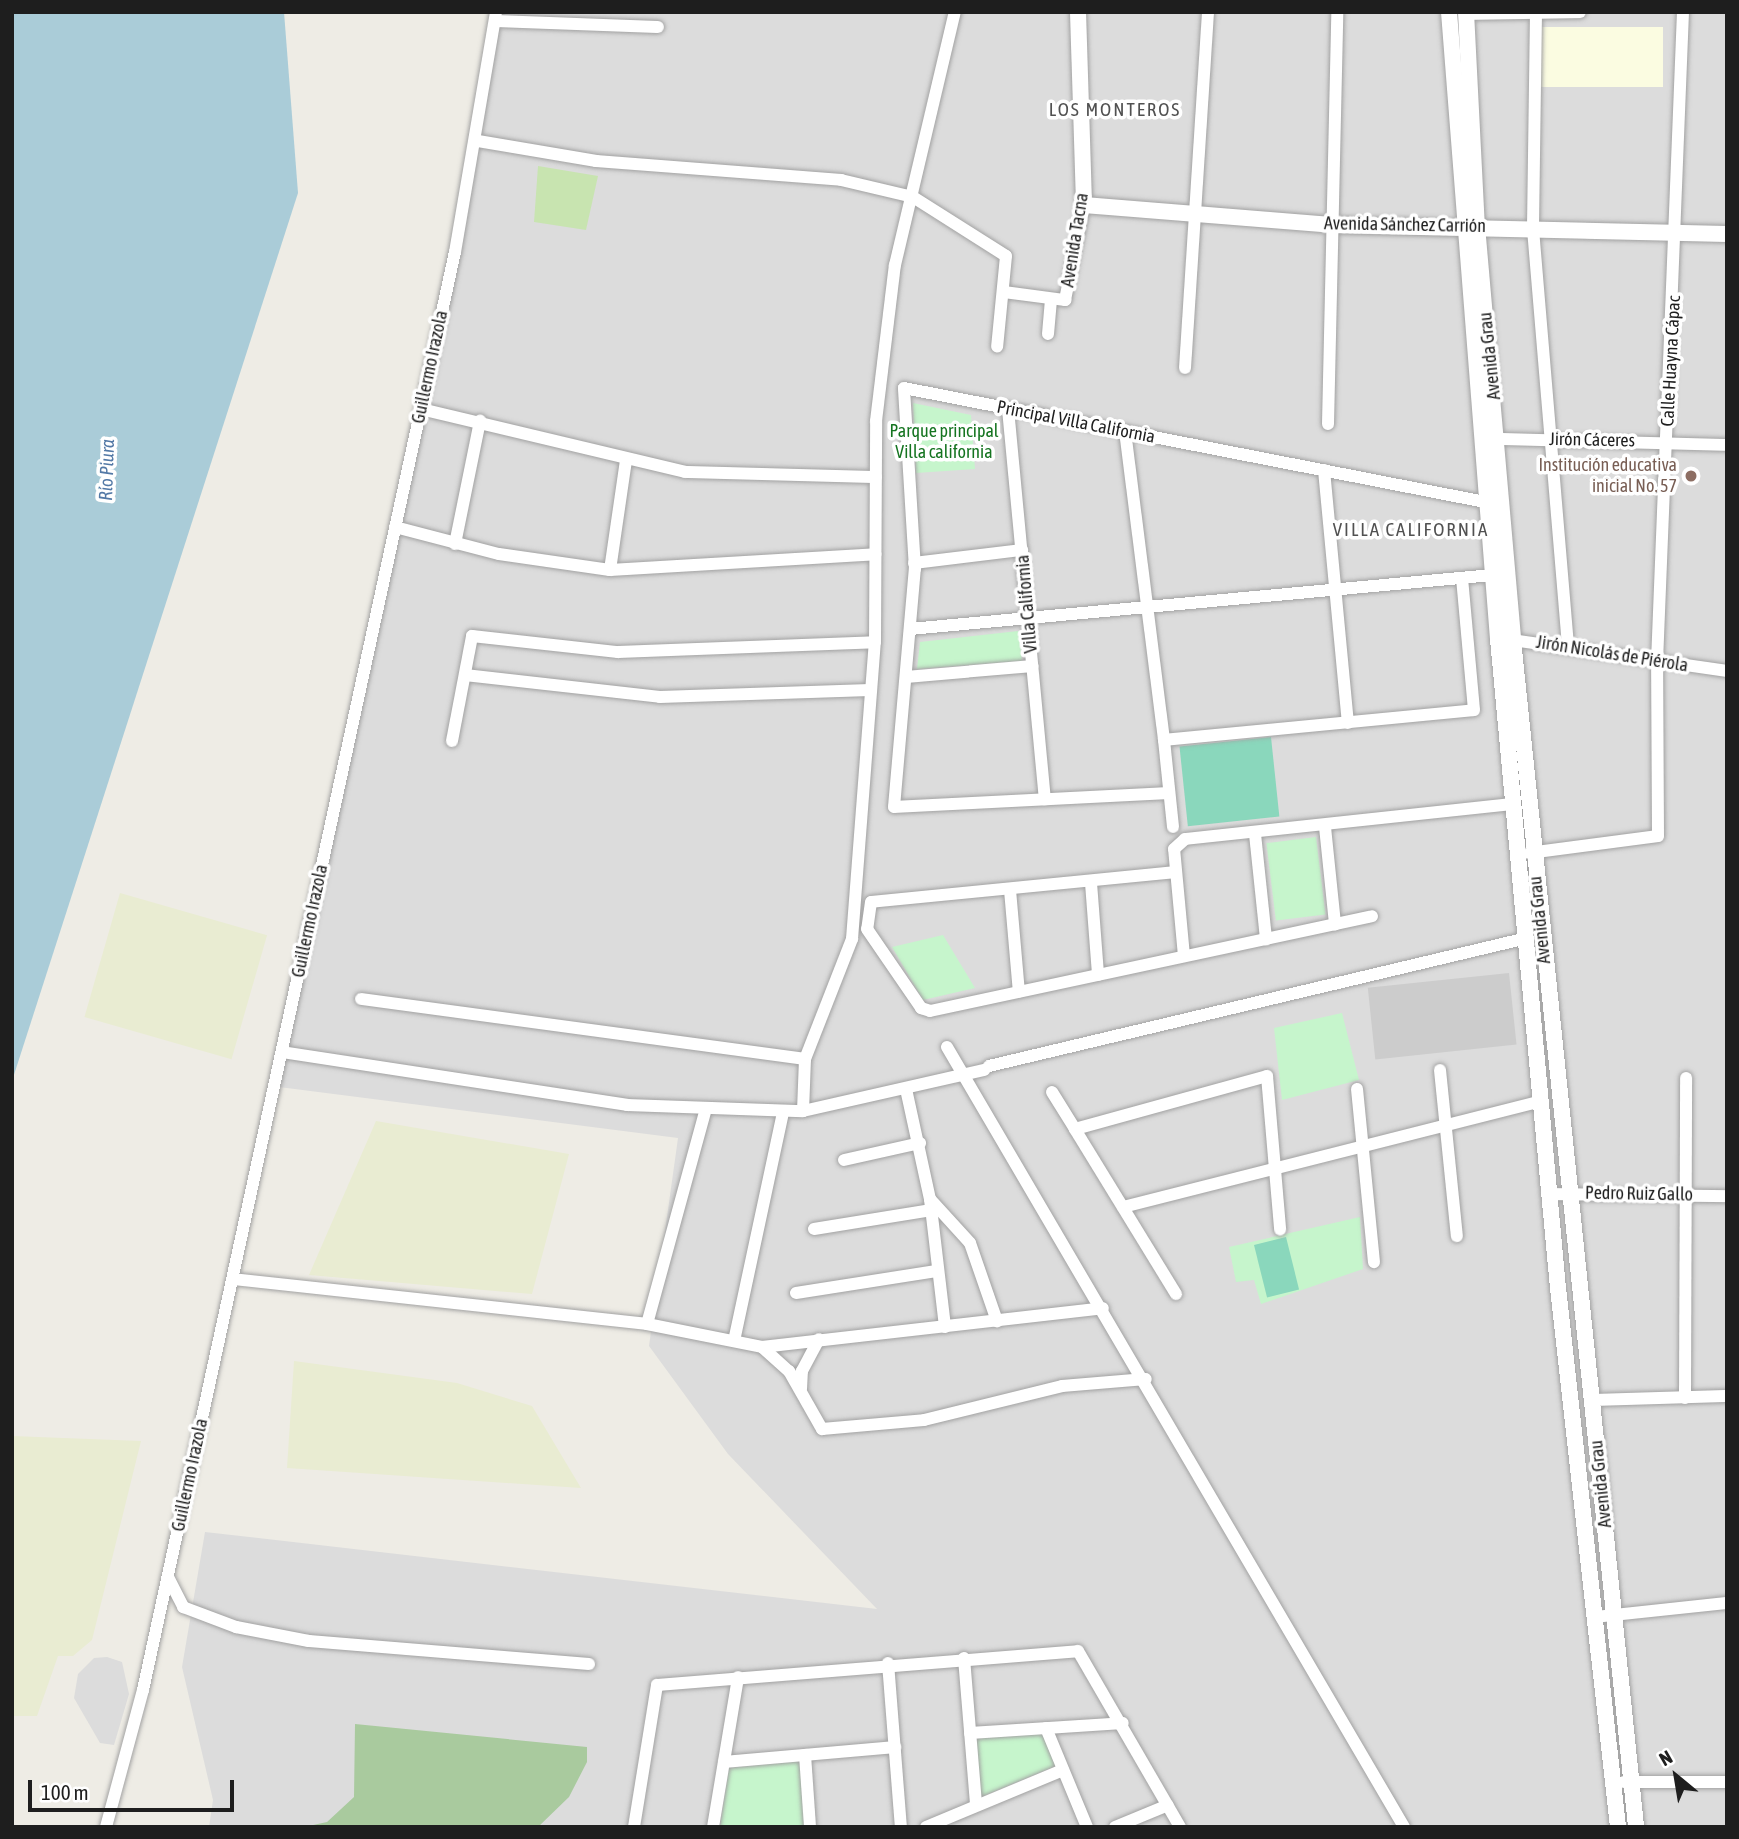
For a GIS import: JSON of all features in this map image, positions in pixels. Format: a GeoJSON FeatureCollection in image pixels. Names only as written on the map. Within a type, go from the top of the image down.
{"type":"FeatureCollection","features":[{"type":"Feature","properties":{"kind":"street"},"geometry":{"type":"LineString","coordinates":[[803,1111],[805,1059],[852,939],[875,642],[876,477],[895,265],[955,12]]}},
{"type":"Feature","properties":{"kind":"street","name":"Avenida Tacna"},"geometry":{"type":"LineString","coordinates":[[1051,299],[1065,300],[1084,205],[1078,12]]}},
{"type":"Feature","properties":{"kind":"street"},"geometry":{"type":"LineString","coordinates":[[1185,368],[1208,12]]}},
{"type":"Feature","properties":{"kind":"street"},"geometry":{"type":"LineString","coordinates":[[1328,424],[1337,12]]}},
{"type":"Feature","properties":{"kind":"street","name":"Avenida Grau"},"geometry":{"type":"LineString","coordinates":[[1449,12],[1469,226],[1485,502],[1492,575],[1505,639],[1526,853],[1569,1193],[1636,1827]]}},
{"type":"Feature","properties":{"kind":"street"},"geometry":{"type":"LineString","coordinates":[[1467,13],[1580,12]]}},
{"type":"Feature","properties":{"kind":"street","name":"Calle Huayna Cápac"},"geometry":{"type":"LineString","coordinates":[[1526,853],[1658,836],[1657,662],[1683,12]]}},
{"type":"Feature","properties":{"kind":"street","name":"Avenida Grau"},"geometry":{"type":"LineString","coordinates":[[1467,13],[1469,226],[1499,439],[1513,804],[1526,853],[1527,938],[1542,1101],[1618,1827]]}},
{"type":"Feature","properties":{"kind":"street"},"geometry":{"type":"LineString","coordinates":[[1536,13],[1533,229],[1568,645]]}},
{"type":"Feature","properties":{"kind":"street"},"geometry":{"type":"LineString","coordinates":[[496,16],[658,27]]}},
{"type":"Feature","properties":{"kind":"street","name":"Guillermo Irazola"},"geometry":{"type":"LineString","coordinates":[[106,1826],[167,1577],[396,527],[478,141],[496,16]]}},
{"type":"Feature","properties":{"kind":"street"},"geometry":{"type":"LineString","coordinates":[[478,141],[596,160],[841,180],[913,197],[1006,256],[997,347]]}},
{"type":"Feature","properties":{"kind":"street","name":"Avenida Sánchez Carrión"},"geometry":{"type":"LineString","coordinates":[[1084,205],[1331,225],[1469,226],[1727,234]]}},
{"type":"Feature","properties":{"kind":"street"},"geometry":{"type":"LineString","coordinates":[[1004,292],[1051,299],[1048,334]]}},
{"type":"Feature","properties":{"kind":"street","name":"Principal Villa California"},"geometry":{"type":"LineString","coordinates":[[1045,799],[894,807],[911,629],[914,563],[904,388],[1485,502]]}},
{"type":"Feature","properties":{"kind":"street","name":"Villa California"},"geometry":{"type":"LineString","coordinates":[[1008,408],[1045,799]]}},
{"type":"Feature","properties":{"kind":"street"},"geometry":{"type":"LineString","coordinates":[[421,409],[685,472],[876,477]]}},
{"type":"Feature","properties":{"kind":"street"},"geometry":{"type":"LineString","coordinates":[[455,544],[480,421]]}},
{"type":"Feature","properties":{"kind":"street"},"geometry":{"type":"LineString","coordinates":[[1125,431],[1173,827]]}},
{"type":"Feature","properties":{"kind":"street","name":"Jirón Cáceres"},"geometry":{"type":"LineString","coordinates":[[1499,439],[1667,441],[1727,445]]}},
{"type":"Feature","properties":{"kind":"street"},"geometry":{"type":"LineString","coordinates":[[610,570],[626,460]]}},
{"type":"Feature","properties":{"kind":"street"},"geometry":{"type":"LineString","coordinates":[[1324,470],[1348,723]]}},
{"type":"Feature","properties":{"kind":"street"},"geometry":{"type":"LineString","coordinates":[[396,527],[455,544],[610,570],[876,554]]}},
{"type":"Feature","properties":{"kind":"street"},"geometry":{"type":"LineString","coordinates":[[914,563],[1021,550]]}},
{"type":"Feature","properties":{"kind":"street"},"geometry":{"type":"LineString","coordinates":[[911,629],[1336,592],[1492,575]]}},
{"type":"Feature","properties":{"kind":"street"},"geometry":{"type":"LineString","coordinates":[[1164,740],[1474,710],[1462,579]]}},
{"type":"Feature","properties":{"kind":"street"},"geometry":{"type":"LineString","coordinates":[[452,741],[472,636],[618,652],[875,642]]}},
{"type":"Feature","properties":{"kind":"street","name":"Jirón Nicolás de Piérola"},"geometry":{"type":"LineString","coordinates":[[1505,639],[1568,645],[1657,662],[1727,670]]}},
{"type":"Feature","properties":{"kind":"street"},"geometry":{"type":"LineString","coordinates":[[906,677],[1033,666]]}},
{"type":"Feature","properties":{"kind":"street"},"geometry":{"type":"LineString","coordinates":[[466,675],[660,697],[870,690]]}},
{"type":"Feature","properties":{"kind":"street"},"geometry":{"type":"LineString","coordinates":[[1045,799],[1168,793]]}},
{"type":"Feature","properties":{"kind":"street"},"geometry":{"type":"LineString","coordinates":[[1184,956],[1174,849],[1185,839],[1325,827],[1513,804]]}},
{"type":"Feature","properties":{"kind":"street"},"geometry":{"type":"LineString","coordinates":[[1325,827],[1335,924]]}},
{"type":"Feature","properties":{"kind":"street"},"geometry":{"type":"LineString","coordinates":[[1255,834],[1266,939]]}},
{"type":"Feature","properties":{"kind":"street"},"geometry":{"type":"LineString","coordinates":[[1176,872],[1091,883],[870,902],[867,929],[925,1011],[1372,916]]}},
{"type":"Feature","properties":{"kind":"street"},"geometry":{"type":"LineString","coordinates":[[1091,883],[1098,975]]}},
{"type":"Feature","properties":{"kind":"street"},"geometry":{"type":"LineString","coordinates":[[1010,890],[1019,992]]}},
{"type":"Feature","properties":{"kind":"street"},"geometry":{"type":"LineString","coordinates":[[282,1052],[705,1112],[783,1113],[965,1076],[986,1068],[1527,938]]}},
{"type":"Feature","properties":{"kind":"street"},"geometry":{"type":"LineString","coordinates":[[361,999],[805,1059]]}},
{"type":"Feature","properties":{"kind":"street"},"geometry":{"type":"LineString","coordinates":[[947,1047],[1146,1379],[1404,1827]]}},
{"type":"Feature","properties":{"kind":"street"},"geometry":{"type":"LineString","coordinates":[[1440,1070],[1457,1236]]}},
{"type":"Feature","properties":{"kind":"street"},"geometry":{"type":"LineString","coordinates":[[1075,1129],[1267,1076],[1280,1228]]}},
{"type":"Feature","properties":{"kind":"street"},"geometry":{"type":"LineString","coordinates":[[1685,1398],[1686,1078]]}},
{"type":"Feature","properties":{"kind":"street"},"geometry":{"type":"LineString","coordinates":[[906,1088],[931,1204],[936,1271],[945,1326]]}},
{"type":"Feature","properties":{"kind":"street"},"geometry":{"type":"LineString","coordinates":[[1357,1089],[1374,1262]]}},
{"type":"Feature","properties":{"kind":"street"},"geometry":{"type":"LineString","coordinates":[[1052,1092],[1176,1294]]}},
{"type":"Feature","properties":{"kind":"street"},"geometry":{"type":"LineString","coordinates":[[1124,1207],[1542,1101]]}},
{"type":"Feature","properties":{"kind":"street"},"geometry":{"type":"LineString","coordinates":[[647,1324],[705,1112]]}},
{"type":"Feature","properties":{"kind":"street"},"geometry":{"type":"LineString","coordinates":[[734,1341],[783,1113]]}},
{"type":"Feature","properties":{"kind":"street"},"geometry":{"type":"LineString","coordinates":[[844,1160],[920,1143]]}},
{"type":"Feature","properties":{"kind":"street","name":"Pedro Ruiz Gallo"},"geometry":{"type":"LineString","coordinates":[[1551,1194],[1727,1196]]}},
{"type":"Feature","properties":{"kind":"street"},"geometry":{"type":"LineString","coordinates":[[931,1204],[970,1243],[997,1321]]}},
{"type":"Feature","properties":{"kind":"street"},"geometry":{"type":"LineString","coordinates":[[814,1229],[931,1204]]}},
{"type":"Feature","properties":{"kind":"street"},"geometry":{"type":"LineString","coordinates":[[796,1293],[936,1271]]}},
{"type":"Feature","properties":{"kind":"street"},"geometry":{"type":"LineString","coordinates":[[233,1279],[647,1324],[762,1347],[1104,1308]]}},
{"type":"Feature","properties":{"kind":"street"},"geometry":{"type":"LineString","coordinates":[[801,1389],[802,1371],[819,1339]]}},
{"type":"Feature","properties":{"kind":"street"},"geometry":{"type":"LineString","coordinates":[[762,1347],[801,1389],[815,1423],[831,1428],[924,1420],[1094,1380],[1146,1379]]}},
{"type":"Feature","properties":{"kind":"street"},"geometry":{"type":"LineString","coordinates":[[1591,1400],[1727,1396]]}},
{"type":"Feature","properties":{"kind":"street"},"geometry":{"type":"LineString","coordinates":[[167,1577],[183,1607],[236,1628],[309,1641],[589,1664]]}},
{"type":"Feature","properties":{"kind":"street"},"geometry":{"type":"LineString","coordinates":[[1595,1617],[1727,1603]]}},
{"type":"Feature","properties":{"kind":"street"},"geometry":{"type":"LineString","coordinates":[[634,1827],[657,1685],[888,1663],[1078,1651],[1123,1723],[1180,1827]]}},
{"type":"Feature","properties":{"kind":"street"},"geometry":{"type":"LineString","coordinates":[[964,1658],[976,1805]]}},
{"type":"Feature","properties":{"kind":"street"},"geometry":{"type":"LineString","coordinates":[[888,1663],[901,1827]]}},
{"type":"Feature","properties":{"kind":"street"},"geometry":{"type":"LineString","coordinates":[[713,1827],[738,1677]]}},
{"type":"Feature","properties":{"kind":"street"},"geometry":{"type":"LineString","coordinates":[[970,1733],[1123,1723]]}},
{"type":"Feature","properties":{"kind":"street"},"geometry":{"type":"LineString","coordinates":[[1046,1728],[1087,1827]]}},
{"type":"Feature","properties":{"kind":"street"},"geometry":{"type":"LineString","coordinates":[[724,1762],[895,1747]]}},
{"type":"Feature","properties":{"kind":"street"},"geometry":{"type":"LineString","coordinates":[[805,1755],[810,1827]]}},
{"type":"Feature","properties":{"kind":"street"},"geometry":{"type":"LineString","coordinates":[[926,1827],[1063,1770]]}},
{"type":"Feature","properties":{"kind":"street"},"geometry":{"type":"LineString","coordinates":[[1613,1784],[1631,1781],[1727,1782]]}},
{"type":"Feature","properties":{"kind":"street"},"geometry":{"type":"LineString","coordinates":[[1115,1827],[1168,1805]]}},
{"type":"Feature","properties":{"kind":"street"},"geometry":{"type":"LineString","coordinates":[[106,1826],[113,1827]]}},
{"type":"Feature","properties":{"kind":"shaded area"},"geometry":{"type":"Polygon","coordinates":[[[494,12],[1727,12],[1727,1827],[209,1827],[213,1800],[182,1667],[205,1532],[877,1609],[728,1454],[649,1346],[678,1138],[279,1087],[442,333],[494,12]]]}},
{"type":"Feature","properties":{"kind":"shaded area"},"geometry":{"type":"Polygon","coordinates":[[[1540,27],[1663,27],[1663,87],[1540,87],[1540,27]]]}},
{"type":"Feature","properties":{"kind":"shaded area"},"geometry":{"type":"Polygon","coordinates":[[[120,893],[267,935],[232,1059],[84,1017],[120,893]]]}},
{"type":"Feature","properties":{"kind":"shaded area"},"geometry":{"type":"Polygon","coordinates":[[[1509,973],[1517,1045],[1375,1059],[1368,988],[1509,973]]]}},
{"type":"Feature","properties":{"kind":"shaded area"},"geometry":{"type":"Polygon","coordinates":[[[376,1121],[569,1154],[532,1294],[309,1275],[376,1121]]]}},
{"type":"Feature","properties":{"kind":"shaded area"},"geometry":{"type":"Polygon","coordinates":[[[294,1361],[457,1383],[532,1406],[581,1488],[287,1468],[294,1361]]]}},
{"type":"Feature","properties":{"kind":"shaded area"},"geometry":{"type":"Polygon","coordinates":[[[12,1436],[141,1441],[92,1640],[73,1656],[58,1656],[37,1716],[12,1716],[12,1436]]]}},
{"type":"Feature","properties":{"kind":"shaded area"},"geometry":{"type":"Polygon","coordinates":[[[107,1657],[122,1662],[129,1694],[114,1745],[100,1743],[74,1698],[78,1674],[94,1658],[107,1657]]]}},
{"type":"Feature","properties":{"kind":"green space"},"geometry":{"type":"Polygon","coordinates":[[[538,166],[598,176],[586,230],[534,222],[538,166]]]}},
{"type":"Feature","properties":{"kind":"green space","name":"Parque principal Villa california"},"geometry":{"type":"Polygon","coordinates":[[[913,403],[971,415],[975,469],[916,473],[913,403]]]}},
{"type":"Feature","properties":{"kind":"green space"},"geometry":{"type":"Polygon","coordinates":[[[1019,631],[1022,661],[917,669],[920,642],[1019,631]]]}},
{"type":"Feature","properties":{"kind":"green space"},"geometry":{"type":"Polygon","coordinates":[[[1271,737],[1279,817],[1188,826],[1180,747],[1271,737]]]}},
{"type":"Feature","properties":{"kind":"green space"},"geometry":{"type":"Polygon","coordinates":[[[1316,837],[1326,914],[1276,921],[1266,843],[1316,837]]]}},
{"type":"Feature","properties":{"kind":"green space"},"geometry":{"type":"Polygon","coordinates":[[[943,935],[975,988],[923,1000],[892,947],[943,935]]]}},
{"type":"Feature","properties":{"kind":"green space"},"geometry":{"type":"Polygon","coordinates":[[[1342,1013],[1359,1080],[1282,1100],[1274,1028],[1342,1013]]]}},
{"type":"Feature","properties":{"kind":"green space"},"geometry":{"type":"Polygon","coordinates":[[[1360,1217],[1363,1269],[1261,1304],[1254,1280],[1236,1282],[1229,1247],[1360,1217]]]}},
{"type":"Feature","properties":{"kind":"green space"},"geometry":{"type":"Polygon","coordinates":[[[1286,1237],[1299,1289],[1267,1297],[1254,1245],[1286,1237]]]}},
{"type":"Feature","properties":{"kind":"green space"},"geometry":{"type":"Polygon","coordinates":[[[355,1724],[587,1747],[587,1762],[569,1797],[538,1827],[304,1827],[327,1822],[354,1797],[355,1724]]]}},
{"type":"Feature","properties":{"kind":"green space"},"geometry":{"type":"Polygon","coordinates":[[[1043,1732],[1058,1765],[981,1797],[975,1739],[1043,1732]]]}},
{"type":"Feature","properties":{"kind":"green space"},"geometry":{"type":"Polygon","coordinates":[[[800,1761],[807,1827],[720,1827],[729,1768],[800,1761]]]}},
{"type":"Feature","properties":{"kind":"water","name":"Río Piura"},"geometry":{"type":"Polygon","coordinates":[[[12,12],[284,12],[298,193],[12,1081],[12,12]]]}},
{"type":"Feature","properties":{"kind":"place","name":"Institución educativa inicial No. 57"},"geometry":{"type":"Point","coordinates":[1691,476]}},
{"type":"Feature","properties":{"kind":"district","name":"LOS MONTEROS"},"geometry":{"type":"Point","coordinates":[1115,110]}},
{"type":"Feature","properties":{"kind":"district","name":"VILLA CALIFORNIA"},"geometry":{"type":"Point","coordinates":[1411,530]}}]}
